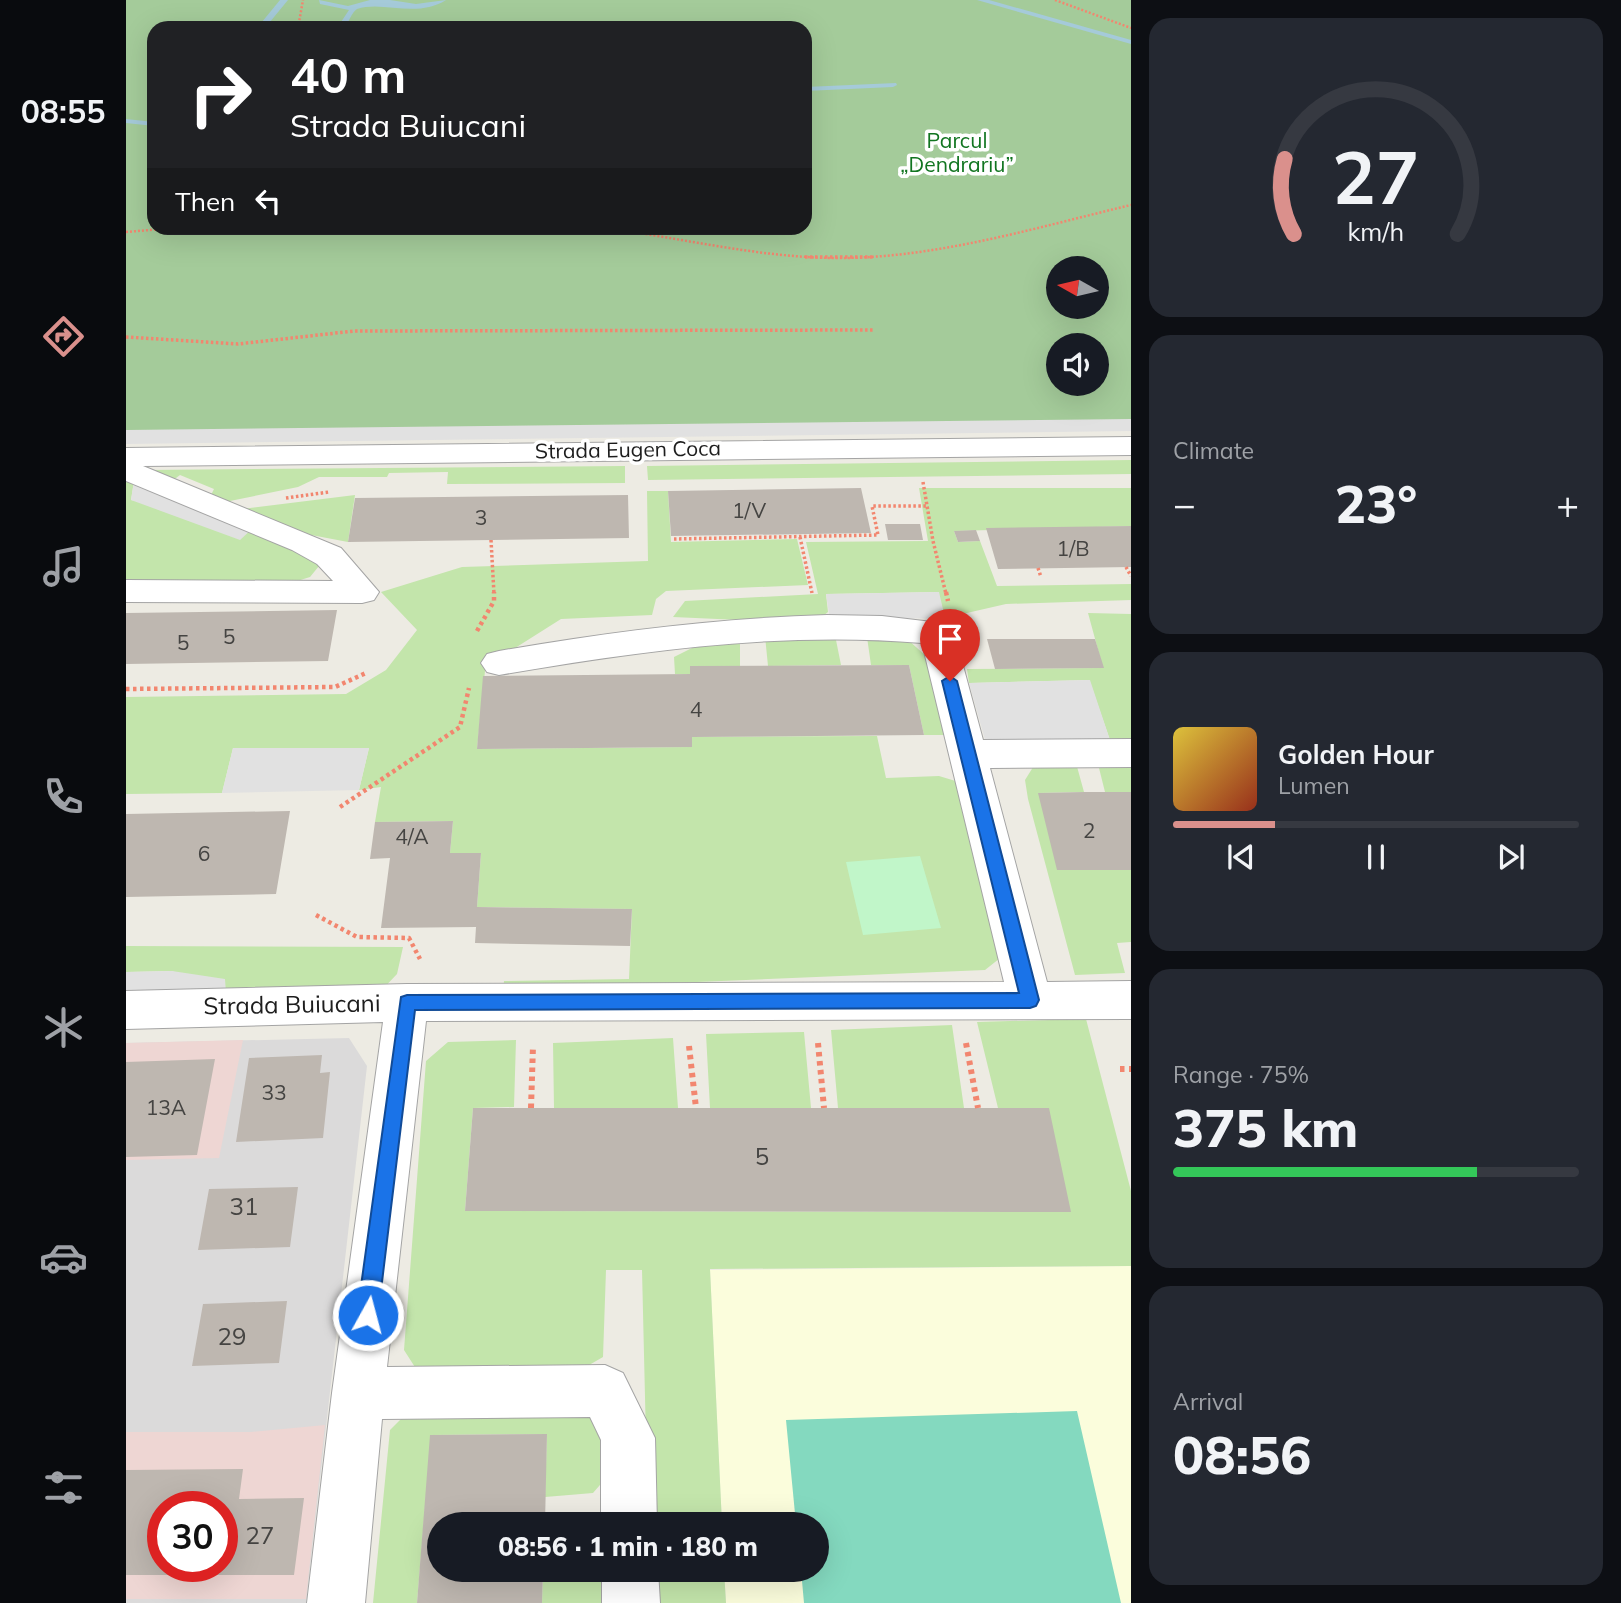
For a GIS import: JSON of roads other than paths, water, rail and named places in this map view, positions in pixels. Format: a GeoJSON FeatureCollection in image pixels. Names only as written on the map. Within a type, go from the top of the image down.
{"type":"FeatureCollection","features":[{"type":"Feature","properties":{"kind":"street","name":"Strada Eugen Coca"},"geometry":{"type":"LineString","coordinates":[[126,457],[1131,446]]}},
{"type":"Feature","properties":{"kind":"street"},"geometry":{"type":"LineString","coordinates":[[126,470],[329,556],[362,592],[126,591]]}},
{"type":"Feature","properties":{"kind":"street"},"geometry":{"type":"LineString","coordinates":[[485,672],[641,639],[878,626],[937,632],[1030,1000]]}},
{"type":"Feature","properties":{"kind":"street"},"geometry":{"type":"LineString","coordinates":[[968,754],[1131,753]]}},
{"type":"Feature","properties":{"kind":"street"},"geometry":{"type":"LineString","coordinates":[[336,1603],[358,1393],[415,983]]}},
{"type":"Feature","properties":{"kind":"street","name":"Strada Buiucani"},"geometry":{"type":"LineString","coordinates":[[126,1010],[415,983],[1030,1000],[1131,1000]]}},
{"type":"Feature","properties":{"kind":"street"},"geometry":{"type":"LineString","coordinates":[[358,1393],[605,1391],[628,1438],[629,1512]]}},
{"type":"Feature","properties":{"kind":"street"},"geometry":{"type":"LineString","coordinates":[[630,1582],[631,1603]]}},
{"type":"Feature","properties":{"kind":"waterway"},"geometry":{"type":"LineString","coordinates":[[267,21],[284,0]]}},
{"type":"Feature","properties":{"kind":"waterway"},"geometry":{"type":"LineString","coordinates":[[323,0],[348,8],[377,1],[424,6],[442,0]]}},
{"type":"Feature","properties":{"kind":"waterway"},"geometry":{"type":"LineString","coordinates":[[981,0],[1131,42]]}},
{"type":"Feature","properties":{"kind":"waterway"},"geometry":{"type":"LineString","coordinates":[[345,21],[353,9]]}},
{"type":"Feature","properties":{"kind":"waterway"},"geometry":{"type":"LineString","coordinates":[[812,89],[893,85]]}},
{"type":"Feature","properties":{"kind":"waterway"},"geometry":{"type":"LineString","coordinates":[[126,121],[147,123]]}},
{"type":"Feature","properties":{"kind":"park label","name":"Parcul „Dendrariu”"},"geometry":{"type":"Point","coordinates":[957,153]}}]}
